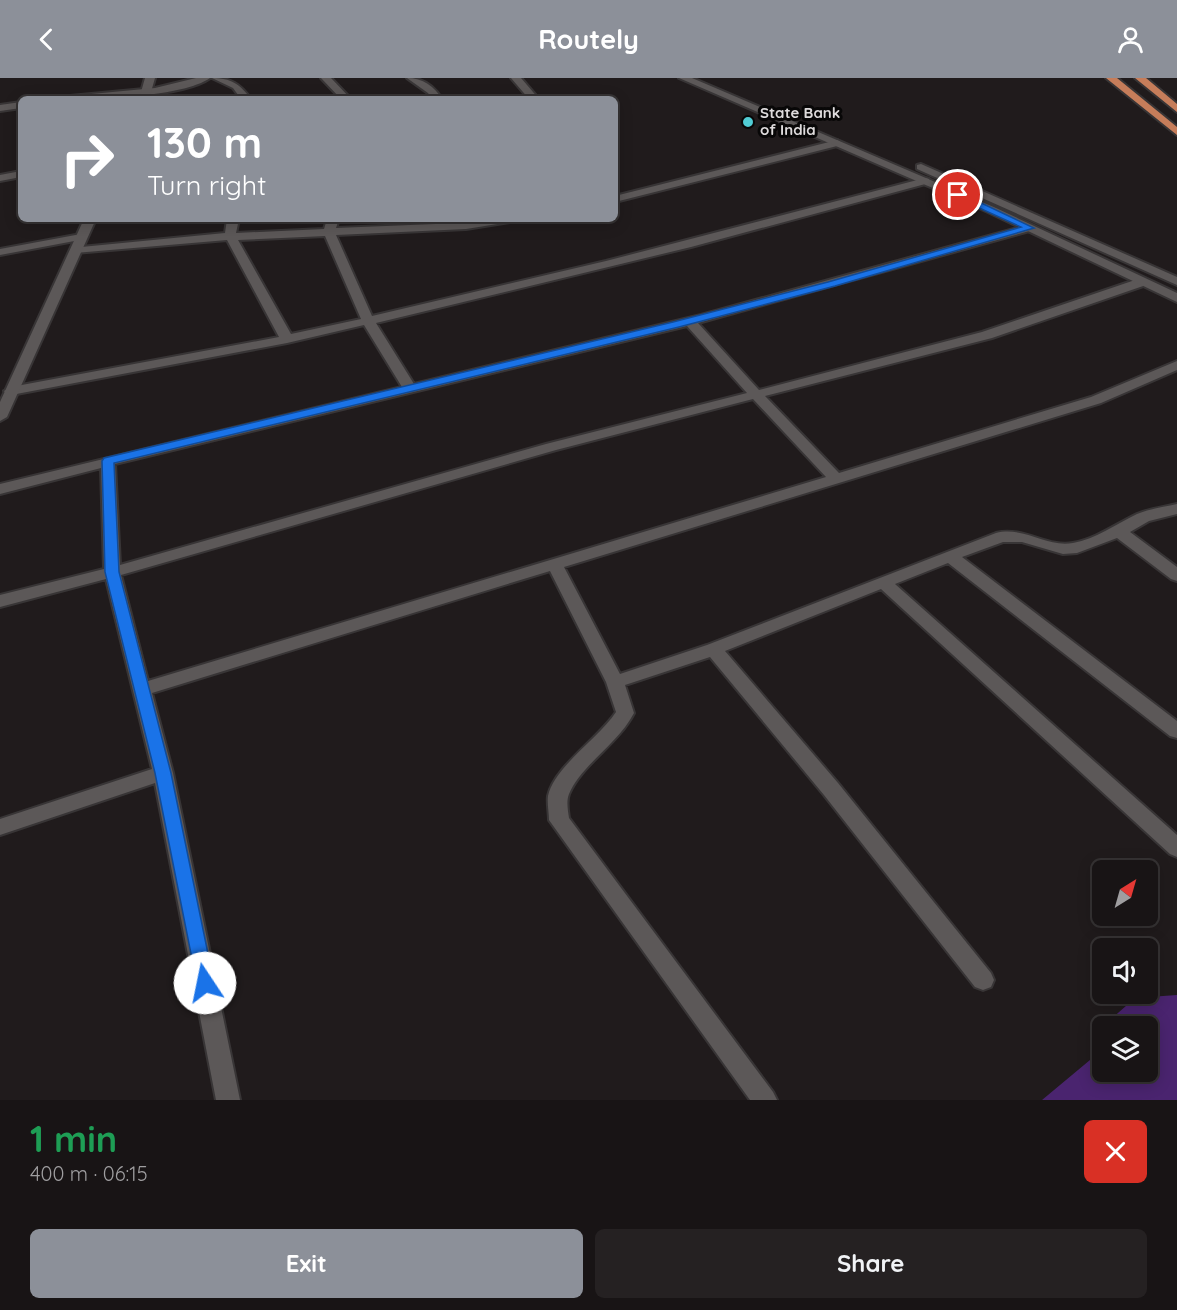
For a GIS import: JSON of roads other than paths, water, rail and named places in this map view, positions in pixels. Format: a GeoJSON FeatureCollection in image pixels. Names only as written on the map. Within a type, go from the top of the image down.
{"type":"FeatureCollection","features":[{"type":"Feature","properties":{"kind":"highway"},"geometry":{"type":"LineString","coordinates":[[1111,78],[1177,132]]}},
{"type":"Feature","properties":{"kind":"highway"},"geometry":{"type":"LineString","coordinates":[[1140,78],[1177,109]]}},
{"type":"Feature","properties":{"kind":"street"},"geometry":{"type":"LineString","coordinates":[[145,95],[150,78]]}},
{"type":"Feature","properties":{"kind":"street"},"geometry":{"type":"LineString","coordinates":[[126,96],[145,95],[205,78]]}},
{"type":"Feature","properties":{"kind":"street"},"geometry":{"type":"LineString","coordinates":[[217,78],[236,86],[244,96]]}},
{"type":"Feature","properties":{"kind":"street"},"geometry":{"type":"LineString","coordinates":[[326,78],[343,96]]}},
{"type":"Feature","properties":{"kind":"street"},"geometry":{"type":"LineString","coordinates":[[412,78],[432,91],[435,96]]}},
{"type":"Feature","properties":{"kind":"street"},"geometry":{"type":"LineString","coordinates":[[516,78],[531,96]]}},
{"type":"Feature","properties":{"kind":"street"},"geometry":{"type":"LineString","coordinates":[[684,78],[925,181],[1177,298]]}},
{"type":"Feature","properties":{"kind":"street"},"geometry":{"type":"LineString","coordinates":[[713,78],[818,123]]}},
{"type":"Feature","properties":{"kind":"street"},"geometry":{"type":"LineString","coordinates":[[0,108],[18,105]]}},
{"type":"Feature","properties":{"kind":"street"},"geometry":{"type":"LineString","coordinates":[[618,198],[837,143]]}},
{"type":"Feature","properties":{"kind":"street"},"geometry":{"type":"LineString","coordinates":[[906,160],[1177,281]]}},
{"type":"Feature","properties":{"kind":"street"},"geometry":{"type":"LineString","coordinates":[[0,178],[18,175]]}},
{"type":"Feature","properties":{"kind":"street"},"geometry":{"type":"LineString","coordinates":[[11,391],[287,339],[368,321],[789,218],[925,181]]}},
{"type":"Feature","properties":{"kind":"street"},"geometry":{"type":"LineString","coordinates":[[0,417],[88,222]]}},
{"type":"Feature","properties":{"kind":"street"},"geometry":{"type":"LineString","coordinates":[[232,222],[230,236],[287,339]]}},
{"type":"Feature","properties":{"kind":"street"},"geometry":{"type":"LineString","coordinates":[[332,222],[329,232],[368,321],[410,389]]}},
{"type":"Feature","properties":{"kind":"street"},"geometry":{"type":"LineString","coordinates":[[75,250],[230,236],[329,232],[466,222]]}},
{"type":"Feature","properties":{"kind":"street"},"geometry":{"type":"LineString","coordinates":[[0,489],[690,321],[832,284],[1029,228]]}},
{"type":"Feature","properties":{"kind":"street"},"geometry":{"type":"LineString","coordinates":[[0,252],[81,237]]}},
{"type":"Feature","properties":{"kind":"street"},"geometry":{"type":"LineString","coordinates":[[0,601],[112,572],[551,447],[987,335],[1142,282]]}},
{"type":"Feature","properties":{"kind":"street"},"geometry":{"type":"LineString","coordinates":[[690,321],[756,396],[836,479]]}},
{"type":"Feature","properties":{"kind":"street"},"geometry":{"type":"LineString","coordinates":[[143,689],[555,566],[1096,400],[1177,365]]}},
{"type":"Feature","properties":{"kind":"street"},"geometry":{"type":"LineString","coordinates":[[108,461],[112,572],[163,773],[228,1100]]}},
{"type":"Feature","properties":{"kind":"street"},"geometry":{"type":"LineString","coordinates":[[615,682],[713,649],[1002,537],[1022,537],[1063,549],[1077,548],[1119,531],[1144,517],[1177,509]]}},
{"type":"Feature","properties":{"kind":"street"},"geometry":{"type":"LineString","coordinates":[[1119,531],[1177,575]]}},
{"type":"Feature","properties":{"kind":"street"},"geometry":{"type":"LineString","coordinates":[[950,556],[1177,731]]}},
{"type":"Feature","properties":{"kind":"street"},"geometry":{"type":"LineString","coordinates":[[555,566],[615,682],[625,713],[614,730],[571,773],[558,796],[559,820],[715,1036],[765,1100]]}},
{"type":"Feature","properties":{"kind":"street"},"geometry":{"type":"LineString","coordinates":[[884,583],[1177,848]]}},
{"type":"Feature","properties":{"kind":"street"},"geometry":{"type":"LineString","coordinates":[[713,649],[839,798],[983,980]]}},
{"type":"Feature","properties":{"kind":"street"},"geometry":{"type":"LineString","coordinates":[[0,827],[163,773]]}},
{"type":"Feature","properties":{"kind":"place","name":"State Bank of India"},"geometry":{"type":"Point","coordinates":[748,122]}}]}
